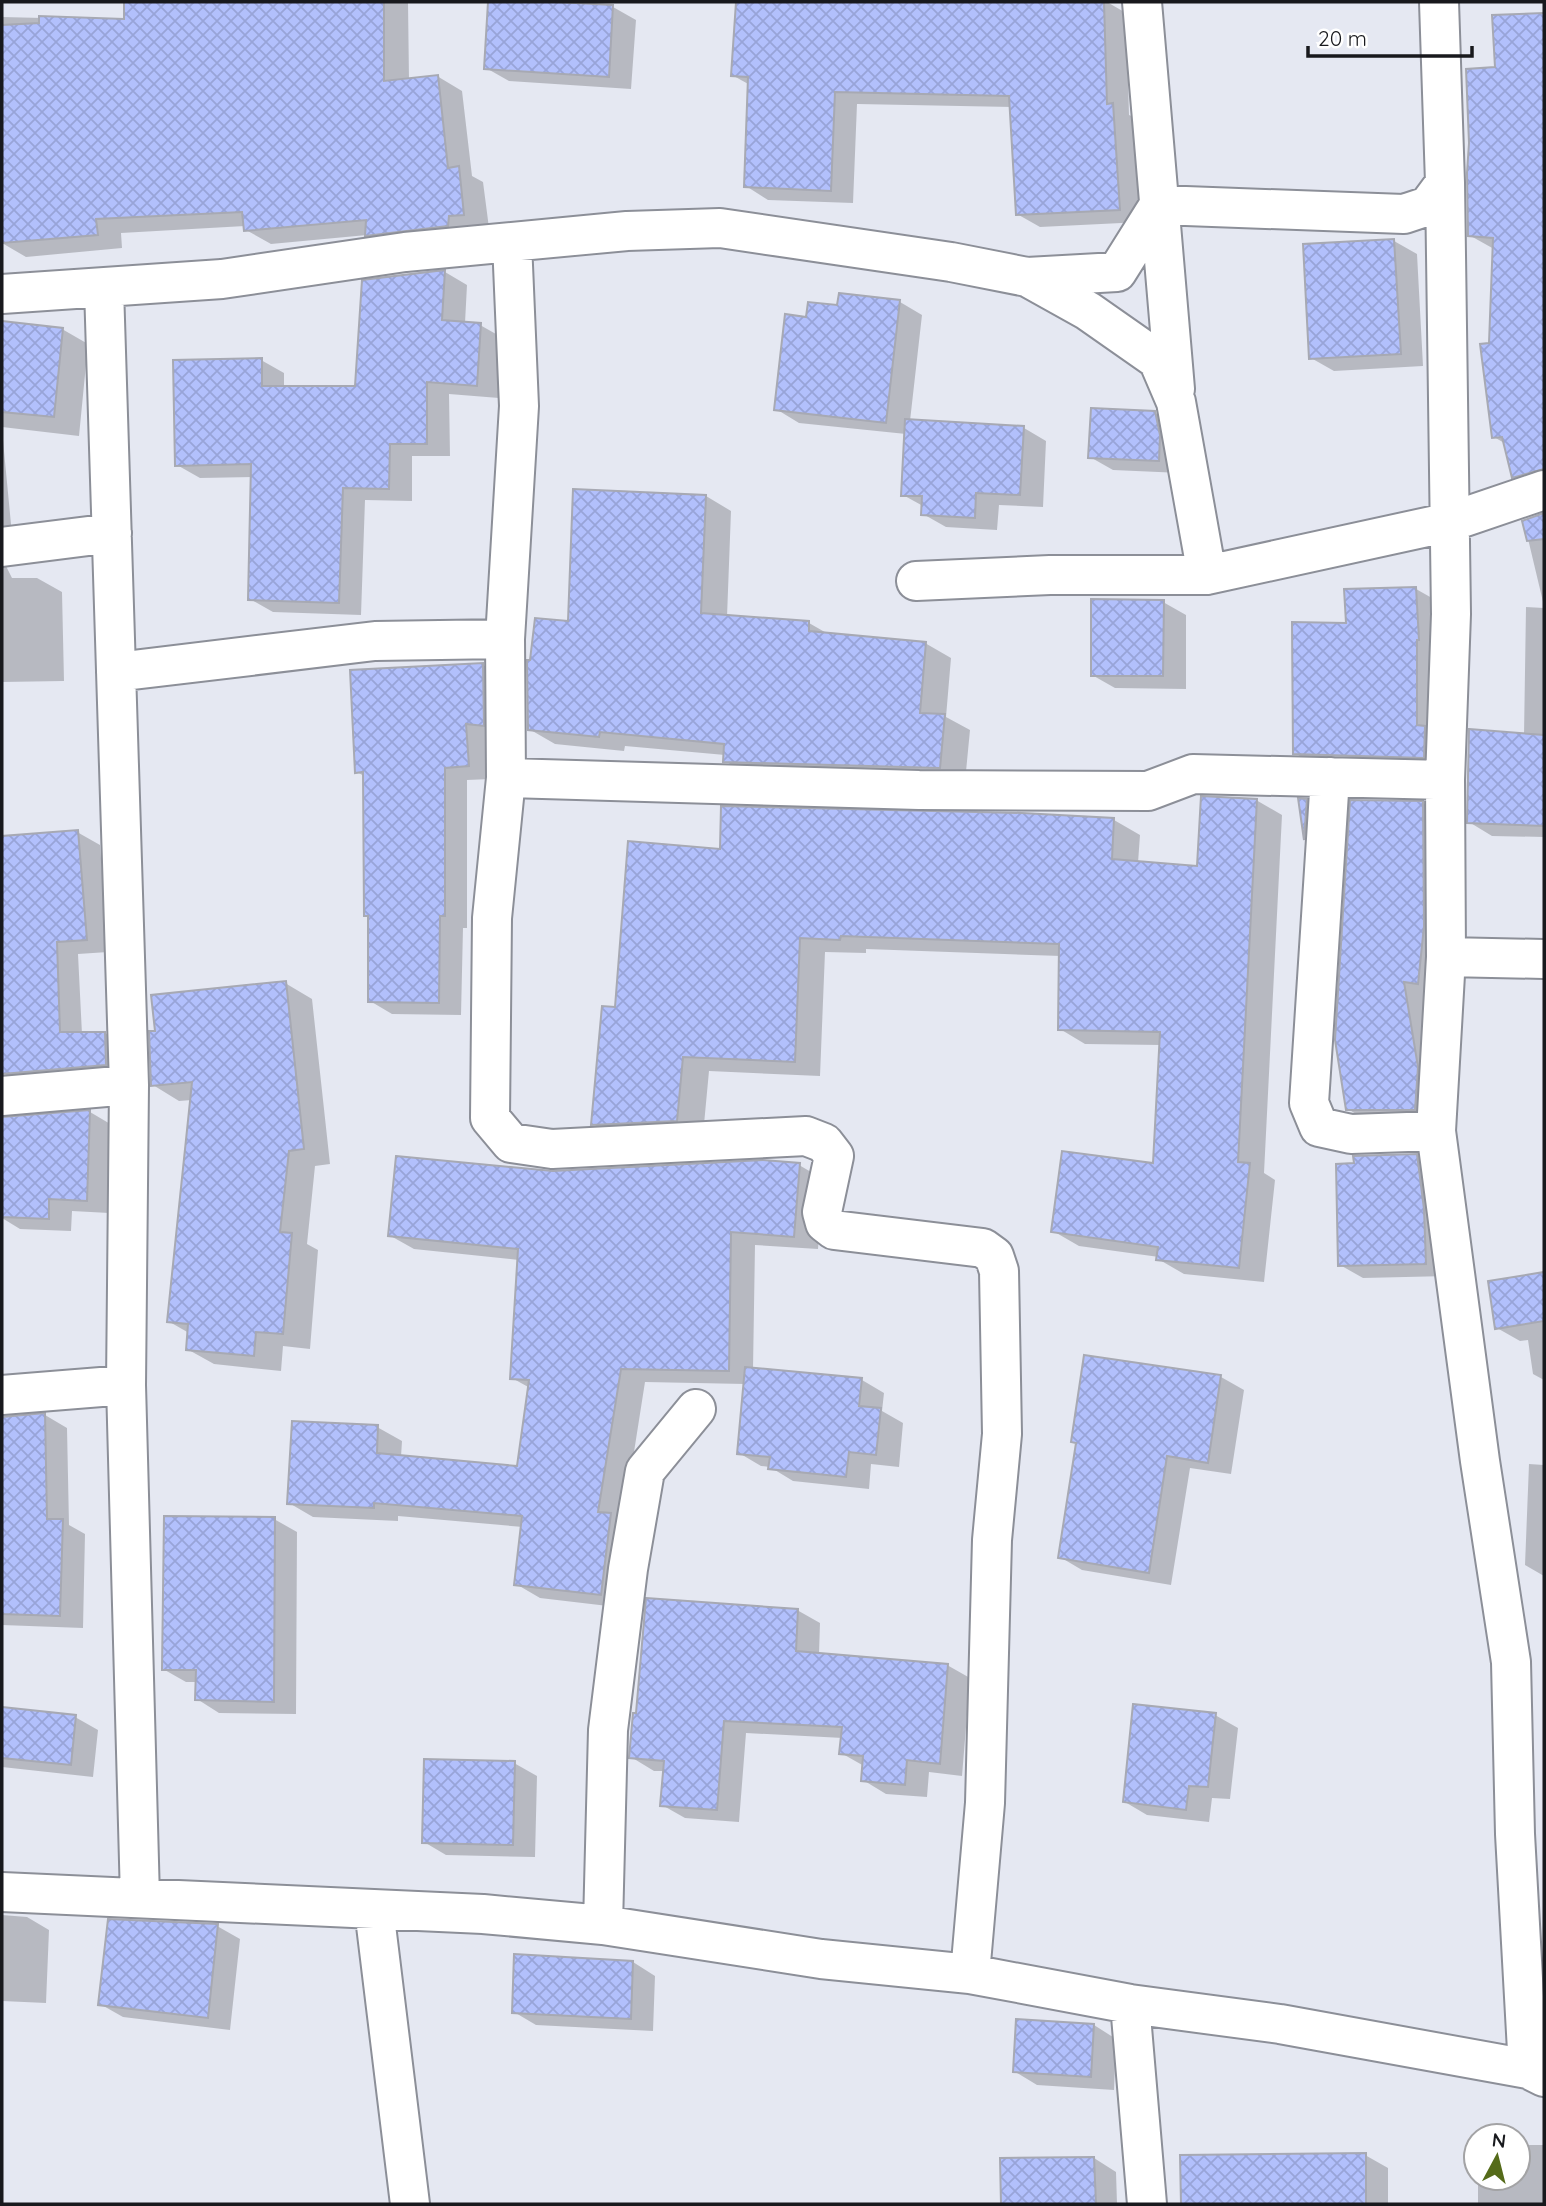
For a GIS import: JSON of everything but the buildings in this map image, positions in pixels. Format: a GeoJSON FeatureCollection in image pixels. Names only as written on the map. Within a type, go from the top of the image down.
{"type":"FeatureCollection","features":[{"type":"Feature","properties":{"kind":"street"},"geometry":{"type":"LineString","coordinates":[[1142,2],[1176,402],[1207,575]]}},
{"type":"Feature","properties":{"kind":"street"},"geometry":{"type":"LineString","coordinates":[[2,1892],[483,1914],[603,1925],[821,1959],[970,1974],[1130,2004],[1280,2024],[1539,2072],[1515,1834],[1511,1662],[1480,1461],[1436,1131],[1446,957],[1445,780],[1451,614],[1445,183],[1439,2]]}},
{"type":"Feature","properties":{"kind":"street"},"geometry":{"type":"LineString","coordinates":[[1159,205],[1404,214],[1428,206],[1445,183]]}},
{"type":"Feature","properties":{"kind":"street"},"geometry":{"type":"LineString","coordinates":[[2,294],[222,279],[405,252],[627,231],[720,229],[951,262],[1027,277],[1117,272],[1159,205]]}},
{"type":"Feature","properties":{"kind":"street"},"geometry":{"type":"LineString","coordinates":[[512,242],[519,406],[505,639],[506,778],[492,918],[490,1118],[512,1143],[552,1149],[806,1136],[824,1143],[834,1156],[822,1212],[825,1223],[834,1230],[984,1248],[994,1256],[999,1271],[1002,1434],[992,1540],[985,1803],[970,1974]]}},
{"type":"Feature","properties":{"kind":"street"},"geometry":{"type":"LineString","coordinates":[[1027,277],[1088,311],[1158,360],[1176,402]]}},
{"type":"Feature","properties":{"kind":"street"},"geometry":{"type":"LineString","coordinates":[[104,288],[129,1085],[126,1385],[140,1898]]}},
{"type":"Feature","properties":{"kind":"street"},"geometry":{"type":"LineString","coordinates":[[916,581],[1050,575],[1207,575],[1450,522],[1544,491]]}},
{"type":"Feature","properties":{"kind":"street"},"geometry":{"type":"LineString","coordinates":[[2,547],[111,533]]}},
{"type":"Feature","properties":{"kind":"street"},"geometry":{"type":"LineString","coordinates":[[116,672],[375,641],[505,639]]}},
{"type":"Feature","properties":{"kind":"street"},"geometry":{"type":"LineString","coordinates":[[506,778],[919,790],[1148,791],[1193,774],[1445,780]]}},
{"type":"Feature","properties":{"kind":"street"},"geometry":{"type":"LineString","coordinates":[[1330,777],[1309,1102],[1318,1127],[1351,1134],[1436,1131]]}},
{"type":"Feature","properties":{"kind":"street"},"geometry":{"type":"LineString","coordinates":[[1446,957],[1544,959]]}},
{"type":"Feature","properties":{"kind":"street"},"geometry":{"type":"LineString","coordinates":[[2,1096],[129,1085]]}},
{"type":"Feature","properties":{"kind":"street"},"geometry":{"type":"LineString","coordinates":[[2,1395],[126,1385]]}},
{"type":"Feature","properties":{"kind":"street"},"geometry":{"type":"LineString","coordinates":[[603,1925],[608,1730],[628,1569],[645,1471],[696,1409]]}},
{"type":"Feature","properties":{"kind":"street"},"geometry":{"type":"LineString","coordinates":[[374,1909],[410,2204]]}},
{"type":"Feature","properties":{"kind":"street"},"geometry":{"type":"LineString","coordinates":[[1130,2004],[1147,2204]]}}]}
